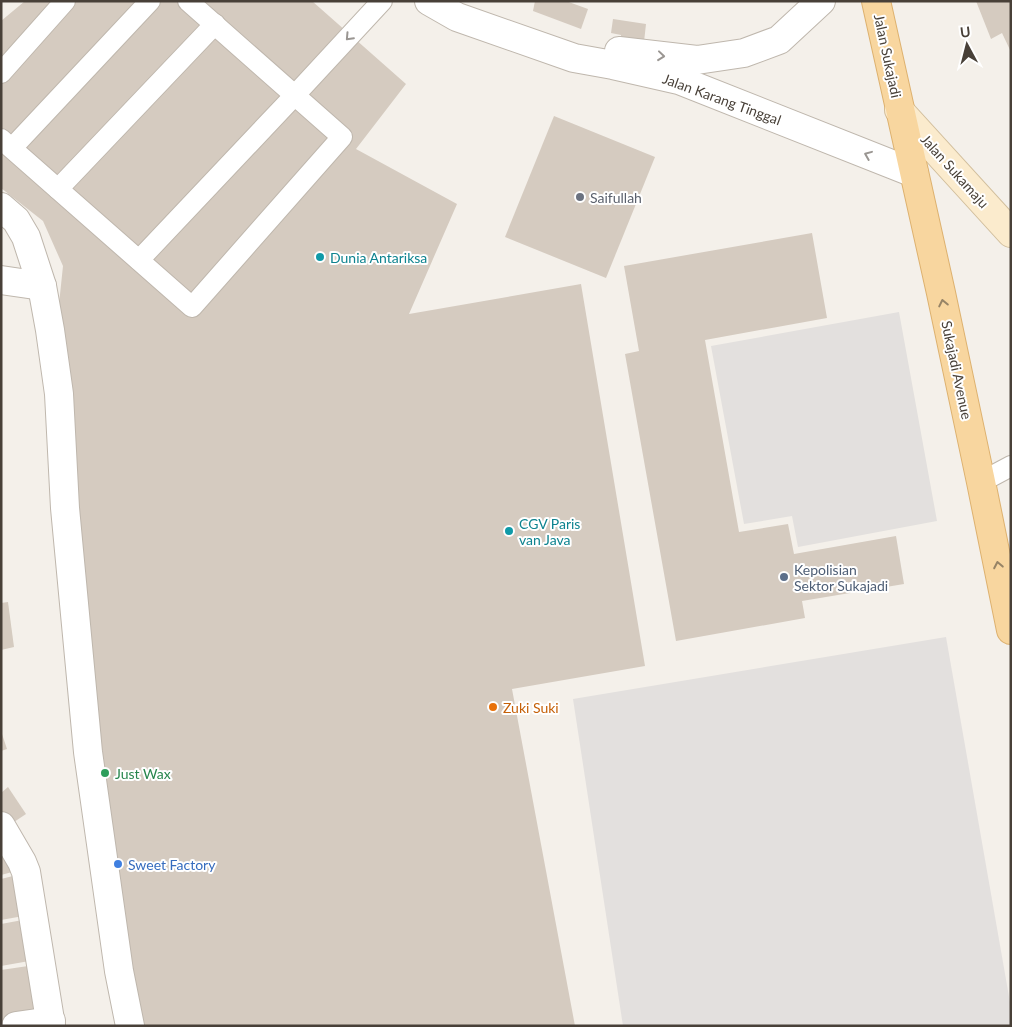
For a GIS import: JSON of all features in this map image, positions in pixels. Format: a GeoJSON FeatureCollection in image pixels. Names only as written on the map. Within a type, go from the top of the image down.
{"type":"FeatureCollection","features":[{"type":"Feature","properties":{"kind":"main road","name":"Jalan Sukajadi"},"geometry":{"type":"LineString","coordinates":[[876,1],[899,110]]}},
{"type":"Feature","properties":{"kind":"main road","name":"Sukajadi Avenue"},"geometry":{"type":"LineString","coordinates":[[899,110],[941,293],[1011,630]]}},
{"type":"Feature","properties":{"kind":"main road","name":"Jalan Sukamaju"},"geometry":{"type":"LineString","coordinates":[[899,110],[1011,233]]}},
{"type":"Feature","properties":{"kind":"street","name":"Jalan Karang Tinggal"},"geometry":{"type":"LineString","coordinates":[[429,1],[457,17],[574,58],[679,80],[914,173]]}},
{"type":"Feature","properties":{"kind":"street","name":"Jalan Karang Tinggal"},"geometry":{"type":"LineString","coordinates":[[526,41],[697,60],[744,53],[779,40],[821,1]]}},
{"type":"Feature","properties":{"kind":"street"},"geometry":{"type":"LineString","coordinates":[[1,207],[16,220],[26,237],[42,286],[50,330],[59,394],[66,508],[88,752],[119,971],[130,1026]]}},
{"type":"Feature","properties":{"kind":"street"},"geometry":{"type":"LineString","coordinates":[[1,280],[42,286]]}},
{"type":"Feature","properties":{"kind":"street"},"geometry":{"type":"LineString","coordinates":[[1,826],[26,872],[51,1023],[16,1026]]}},
{"type":"Feature","properties":{"kind":"lane"},"geometry":{"type":"LineString","coordinates":[[1,73],[66,1]]}},
{"type":"Feature","properties":{"kind":"lane"},"geometry":{"type":"LineString","coordinates":[[150,1],[6,144],[192,307],[342,137],[188,1]]}},
{"type":"Feature","properties":{"kind":"lane"},"geometry":{"type":"LineString","coordinates":[[139,260],[382,1]]}},
{"type":"Feature","properties":{"kind":"lane"},"geometry":{"type":"LineString","coordinates":[[58,189],[214,24]]}},
{"type":"Feature","properties":{"kind":"lane"},"geometry":{"type":"LineString","coordinates":[[981,482],[1011,466]]}},
{"type":"Feature","properties":{"kind":"shaded area"},"geometry":{"type":"Polygon","coordinates":[[[899,312],[937,521],[798,547],[792,516],[744,524],[711,346],[899,312]]]}},
{"type":"Feature","properties":{"kind":"shaded area"},"geometry":{"type":"Polygon","coordinates":[[[946,637],[1011,1008],[1011,1026],[623,1026],[573,699],[946,637]]]}},
{"type":"Feature","properties":{"kind":"building"},"geometry":{"type":"Polygon","coordinates":[[[25,1],[312,1],[406,84],[356,149],[457,204],[409,314],[581,284],[645,666],[512,689],[575,1026],[141,1026],[94,726],[59,304],[63,266],[43,221],[1,188],[1,21],[25,1]]]}},
{"type":"Feature","properties":{"kind":"building"},"geometry":{"type":"Polygon","coordinates":[[[535,1],[566,1],[588,9],[581,29],[533,11],[535,1]]]}},
{"type":"Feature","properties":{"kind":"building"},"geometry":{"type":"Polygon","coordinates":[[[976,1],[1011,1],[1011,52],[1002,33],[991,39],[976,1]]]}},
{"type":"Feature","properties":{"kind":"building"},"geometry":{"type":"Polygon","coordinates":[[[613,19],[646,24],[644,42],[621,40],[621,35],[611,33],[613,19]]]}},
{"type":"Feature","properties":{"kind":"building","name":"Saifullah"},"geometry":{"type":"Polygon","coordinates":[[[554,116],[655,157],[606,278],[505,237],[554,116]]]}},
{"type":"Feature","properties":{"kind":"building"},"geometry":{"type":"Polygon","coordinates":[[[812,233],[827,318],[705,340],[739,532],[788,524],[794,554],[896,536],[904,584],[802,601],[805,618],[676,641],[625,354],[639,351],[624,266],[812,233]]]}},
{"type":"Feature","properties":{"kind":"building"},"geometry":{"type":"Polygon","coordinates":[[[8,602],[14,647],[1,650],[1,603],[8,602]]]}},
{"type":"Feature","properties":{"kind":"building"},"geometry":{"type":"Polygon","coordinates":[[[1,731],[7,749],[1,751],[1,731]]]}},
{"type":"Feature","properties":{"kind":"building"},"geometry":{"type":"Polygon","coordinates":[[[8,787],[26,814],[8,826],[1,815],[1,793],[8,787]]]}},
{"type":"Feature","properties":{"kind":"building"},"geometry":{"type":"Polygon","coordinates":[[[1,838],[16,871],[1,875],[1,838]]]}},
{"type":"Feature","properties":{"kind":"building"},"geometry":{"type":"Polygon","coordinates":[[[21,874],[29,915],[1,920],[1,879],[21,874]]]}},
{"type":"Feature","properties":{"kind":"building"},"geometry":{"type":"Polygon","coordinates":[[[28,919],[35,960],[1,966],[1,924],[28,919]]]}},
{"type":"Feature","properties":{"kind":"building"},"geometry":{"type":"Polygon","coordinates":[[[35,965],[44,1018],[1,1025],[1,970],[35,965]]]}},
{"type":"Feature","properties":{"kind":"place","name":"Saifullah"},"geometry":{"type":"Point","coordinates":[580,197]}},
{"type":"Feature","properties":{"kind":"place","name":"Dunia Antariksa"},"geometry":{"type":"Point","coordinates":[320,257]}},
{"type":"Feature","properties":{"kind":"place","name":"CGV Paris van Java"},"geometry":{"type":"Point","coordinates":[509,531]}},
{"type":"Feature","properties":{"kind":"place","name":"Kepolisian Sektor Sukajadi"},"geometry":{"type":"Point","coordinates":[784,577]}},
{"type":"Feature","properties":{"kind":"place","name":"Zuki Suki"},"geometry":{"type":"Point","coordinates":[493,707]}},
{"type":"Feature","properties":{"kind":"place","name":"Just Wax"},"geometry":{"type":"Point","coordinates":[105,773]}},
{"type":"Feature","properties":{"kind":"place","name":"Sweet Factory"},"geometry":{"type":"Point","coordinates":[118,864]}}]}
